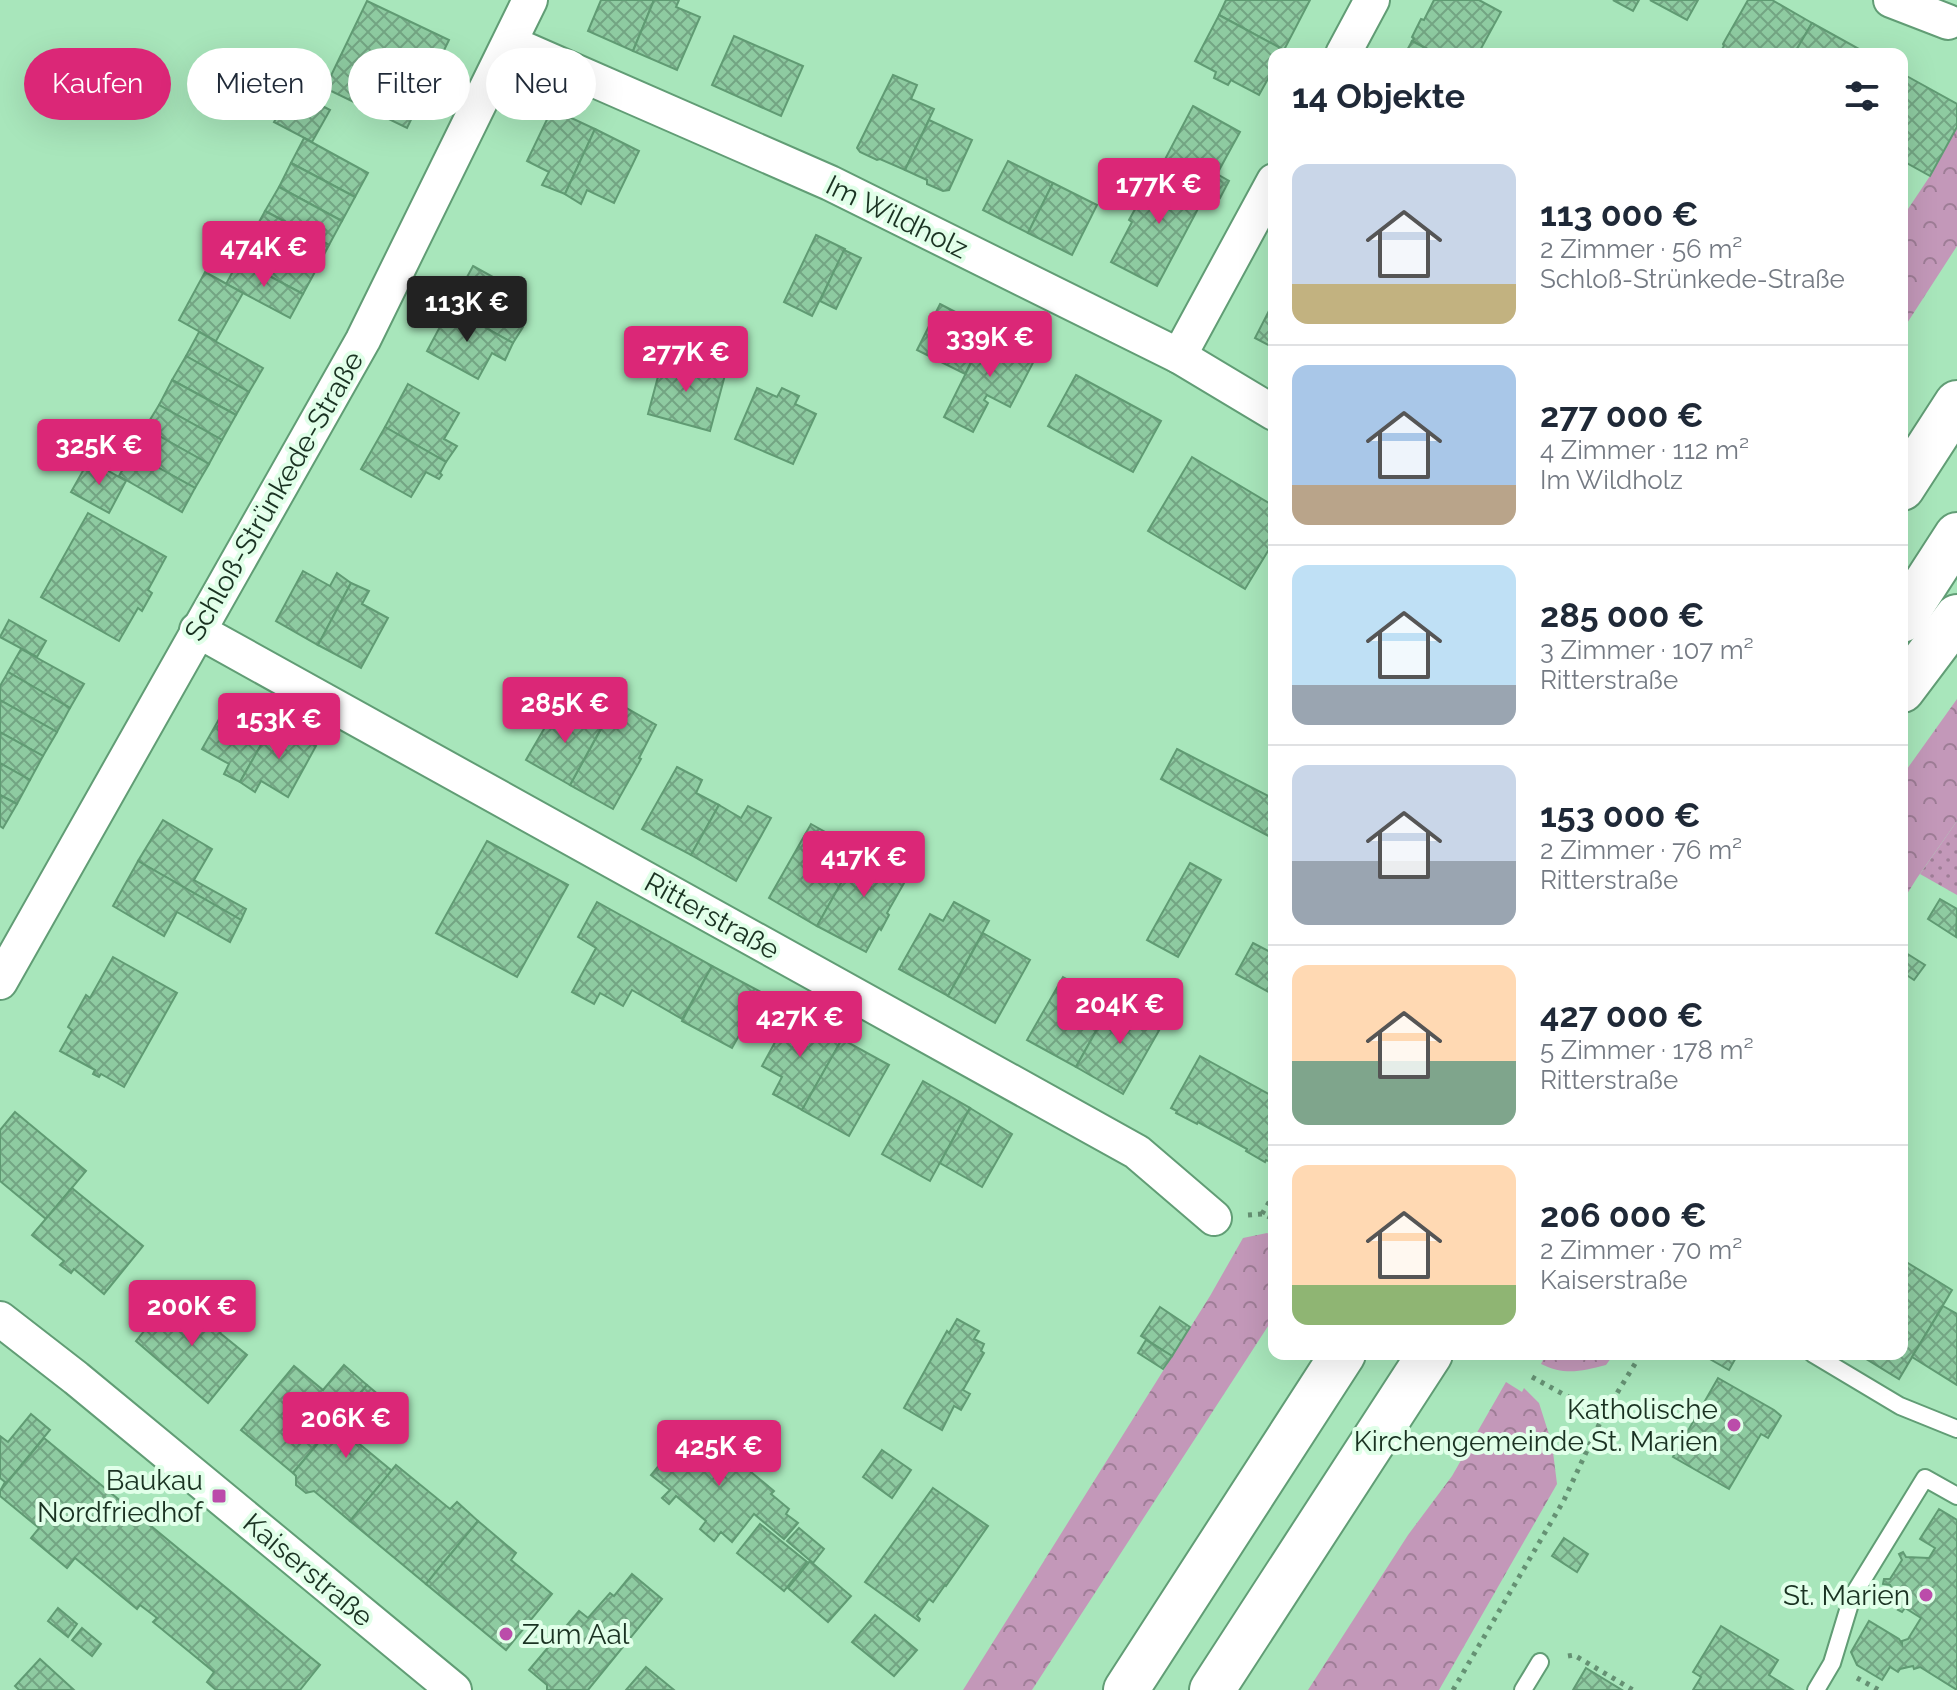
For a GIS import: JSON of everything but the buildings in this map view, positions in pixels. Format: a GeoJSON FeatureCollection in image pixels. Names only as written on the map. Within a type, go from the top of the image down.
{"type":"FeatureCollection","features":[{"type":"Feature","properties":{"kind":"highway"},"geometry":{"type":"LineString","coordinates":[[1908,479],[1957,403]]}},
{"type":"Feature","properties":{"kind":"highway"},"geometry":{"type":"LineString","coordinates":[[1908,611],[1957,535]]}},
{"type":"Feature","properties":{"kind":"highway"},"geometry":{"type":"LineString","coordinates":[[1908,682],[1957,617]]}},
{"type":"Feature","properties":{"kind":"highway"},"geometry":{"type":"LineString","coordinates":[[1126,1690],[1339,1360]]}},
{"type":"Feature","properties":{"kind":"highway"},"geometry":{"type":"LineString","coordinates":[[1212,1690],[1426,1360]]}},
{"type":"Feature","properties":{"kind":"street","name":"Schloß-Strünkede-Straße"},"geometry":{"type":"LineString","coordinates":[[0,982],[363,340],[530,0]]}},
{"type":"Feature","properties":{"kind":"street"},"geometry":{"type":"LineString","coordinates":[[1346,48],[1372,0]]}},
{"type":"Feature","properties":{"kind":"street"},"geometry":{"type":"LineString","coordinates":[[1891,0],[1953,19]]}},
{"type":"Feature","properties":{"kind":"street","name":"Im Wildholz"},"geometry":{"type":"LineString","coordinates":[[510,43],[830,183],[1179,356],[1268,409]]}},
{"type":"Feature","properties":{"kind":"street"},"geometry":{"type":"LineString","coordinates":[[1179,356],[1268,192]]}},
{"type":"Feature","properties":{"kind":"street","name":"Ritterstraße"},"geometry":{"type":"LineString","coordinates":[[197,630],[1137,1152],[1214,1218]]}},
{"type":"Feature","properties":{"kind":"street","name":"Kaiserstraße"},"geometry":{"type":"LineString","coordinates":[[0,1319],[100,1397],[431,1683]]}},
{"type":"Feature","properties":{"kind":"lane"},"geometry":{"type":"LineString","coordinates":[[1823,1360],[1900,1406],[1957,1429]]}},
{"type":"Feature","properties":{"kind":"lane"},"geometry":{"type":"LineString","coordinates":[[1816,1690],[1832,1663],[1852,1597],[1925,1478],[1957,1496]]}},
{"type":"Feature","properties":{"kind":"lane"},"geometry":{"type":"LineString","coordinates":[[1523,1690],[1540,1662]]}},
{"type":"Feature","properties":{"kind":"path"},"geometry":{"type":"LineString","coordinates":[[1262,1214],[1268,1204]]}},
{"type":"Feature","properties":{"kind":"path"},"geometry":{"type":"LineString","coordinates":[[1453,1690],[1564,1500],[1603,1416],[1637,1360]]}},
{"type":"Feature","properties":{"kind":"path"},"geometry":{"type":"LineString","coordinates":[[1532,1377],[1603,1416]]}},
{"type":"Feature","properties":{"kind":"path"},"geometry":{"type":"LineString","coordinates":[[1540,1662],[1574,1655],[1633,1690]]}},
{"type":"Feature","properties":{"kind":"green space"},"geometry":{"type":"Polygon","coordinates":[[[1957,127],[1957,246],[1908,322],[1908,209],[1957,127]]]}},
{"type":"Feature","properties":{"kind":"green space"},"geometry":{"type":"Polygon","coordinates":[[[1957,699],[1957,821],[1908,892],[1908,768],[1957,699]]]}},
{"type":"Feature","properties":{"kind":"green space"},"geometry":{"type":"Polygon","coordinates":[[[1957,821],[1957,895],[1920,874],[1957,821]]]}},
{"type":"Feature","properties":{"kind":"green space"},"geometry":{"type":"Polygon","coordinates":[[[1268,1233],[1268,1326],[1032,1690],[963,1690],[1210,1296],[1243,1238],[1268,1233]]]}},
{"type":"Feature","properties":{"kind":"green space"},"geometry":{"type":"Polygon","coordinates":[[[1543,1360],[1610,1360],[1606,1365],[1574,1371],[1541,1364],[1543,1360]]]}},
{"type":"Feature","properties":{"kind":"green space"},"geometry":{"type":"Polygon","coordinates":[[[1506,1382],[1522,1392],[1524,1388],[1539,1403],[1552,1444],[1557,1484],[1439,1690],[1308,1690],[1408,1535],[1452,1476],[1506,1382]]]}},
{"type":"Feature","properties":{"kind":"place","name":"Katholische Kirchengemeinde St. Marien"},"geometry":{"type":"Point","coordinates":[1734,1425]}},
{"type":"Feature","properties":{"kind":"place","name":"Baukau Nordfriedhof"},"geometry":{"type":"Point","coordinates":[219,1496]}},
{"type":"Feature","properties":{"kind":"place","name":"St. Marien"},"geometry":{"type":"Point","coordinates":[1926,1595]}},
{"type":"Feature","properties":{"kind":"place","name":"Zum Aal"},"geometry":{"type":"Point","coordinates":[506,1634]}}]}
